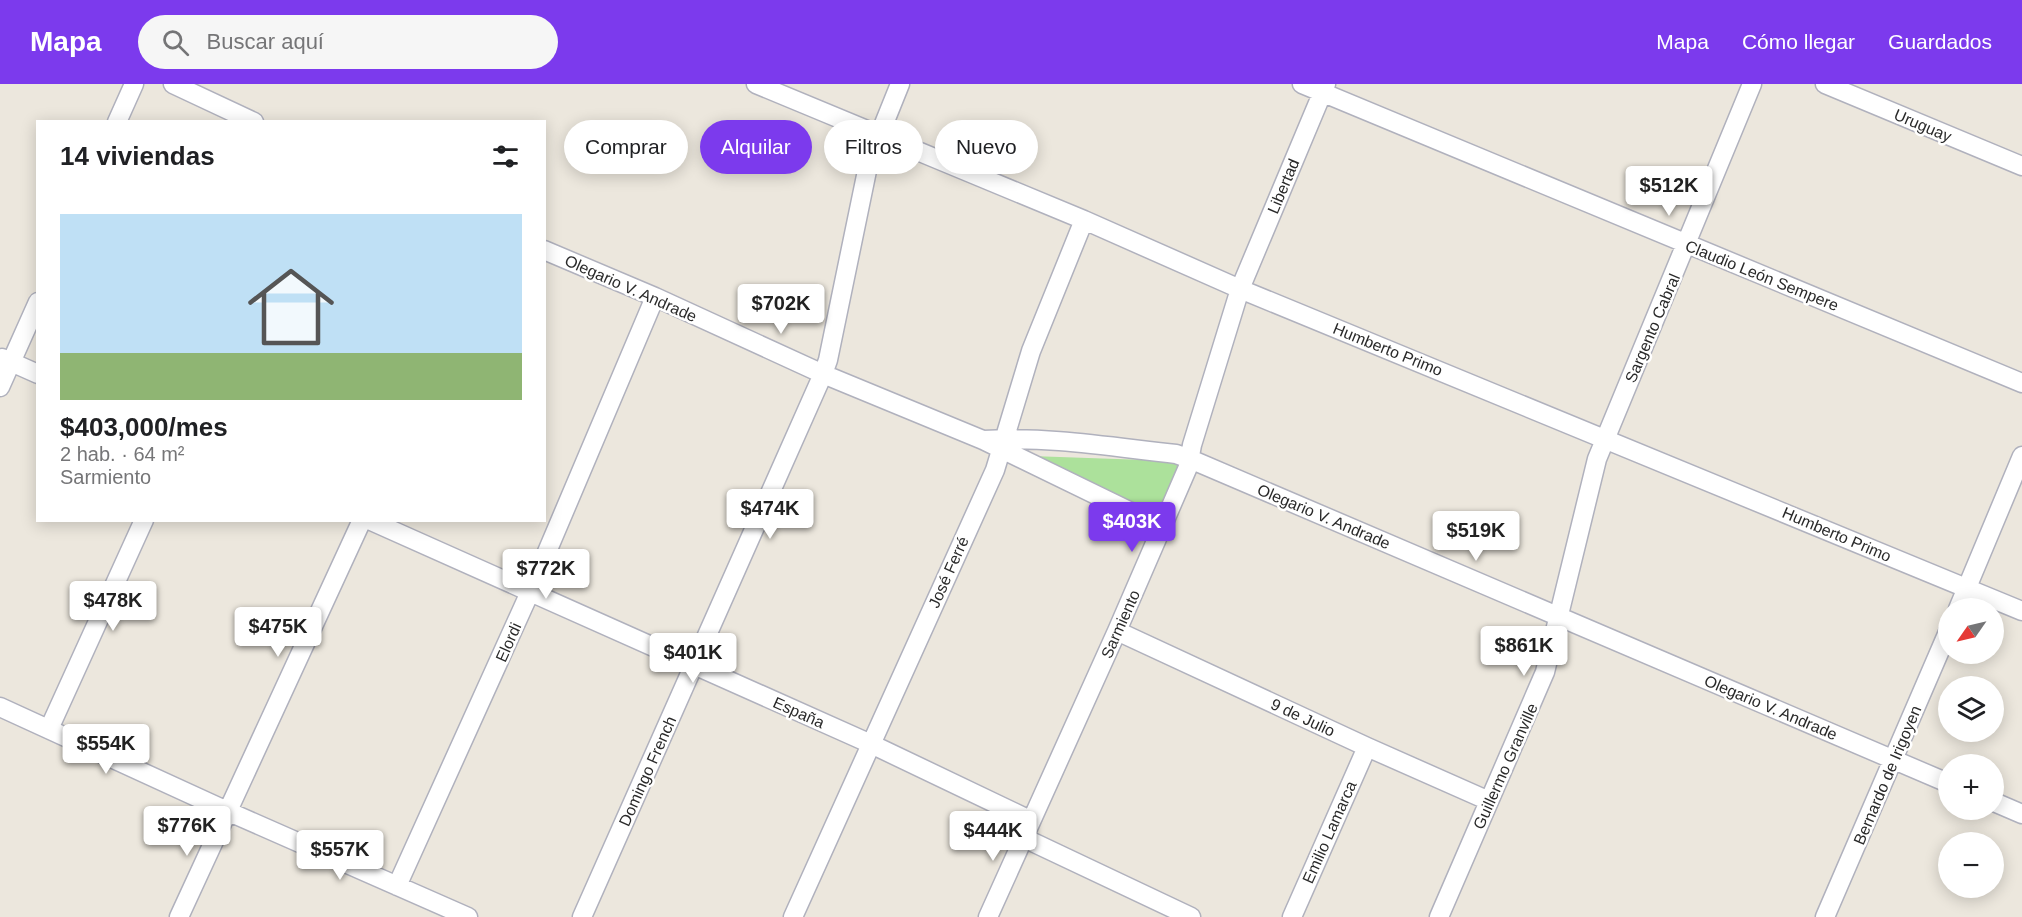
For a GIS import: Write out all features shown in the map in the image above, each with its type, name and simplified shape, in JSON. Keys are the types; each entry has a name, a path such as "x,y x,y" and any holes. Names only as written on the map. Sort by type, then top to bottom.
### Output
{"street":[{"path":"118,120 134,84"},
{"path":"173,84 250,120"},
{"name":"Humberto Primo","path":"756,84 844,120"},
{"name":"Domingo French","path":"884,120 900,84"},
{"name":"Claudio León Sempere","path":"1302,84 1324,88 1687,244 2022,382"},
{"name":"Sargento Cabral","path":"1605,438 1752,84"},
{"name":"Uruguay","path":"1825,84 2022,166"},
{"name":"Libertad","path":"1240,289 1324,88"},
{"name":"Humberto Primo","path":"923,153 1084,220 1240,289 2022,611"},
{"name":"Domingo French","path":"582,917 823,374 828,360 866,174"},
{"name":"José Ferré","path":"793,917 995,470 1032,351 1084,220"},
{"name":"Olegario V. Andrade","path":"546,251 655,297 823,374 983,440 1003,445 1162,527"},
{"name":"Sarmiento","path":"988,917 1117,631 1190,459 1192,445 1240,289"},
{"name":"Elordi","path":"397,886 530,592 655,297"},
{"path":"0,387 5,360 36,306"},
{"path":"5,360 36,373"},
{"name":"Guillermo Granville","path":"1439,917 1545,672 1592,478 1605,438"},
{"name":"Olegario V. Andrade","path":"1003,445 1063,442 1176,454 1938,779"},
{"path":"1963,598 2022,456"},
{"path":"50,729 143,522"},
{"path":"179,917 361,522"},
{"name":"España","path":"373,522 871,744 1030,820"},
{"name":"9 de Julio","path":"1117,631 1489,801"},
{"name":"Bernardo de Irigoyen","path":"1825,917 1895,760 1938,656"},
{"path":"0,707 227,811 468,917"},
{"name":"Emilio Lamarca","path":"1292,917 1367,747"},
{"path":"2004,806 2022,814"},
{"path":"1024,838 1191,917"}],"green space":[{"path":"1031,456 1174,461 1180,469 1160,516"}]}
